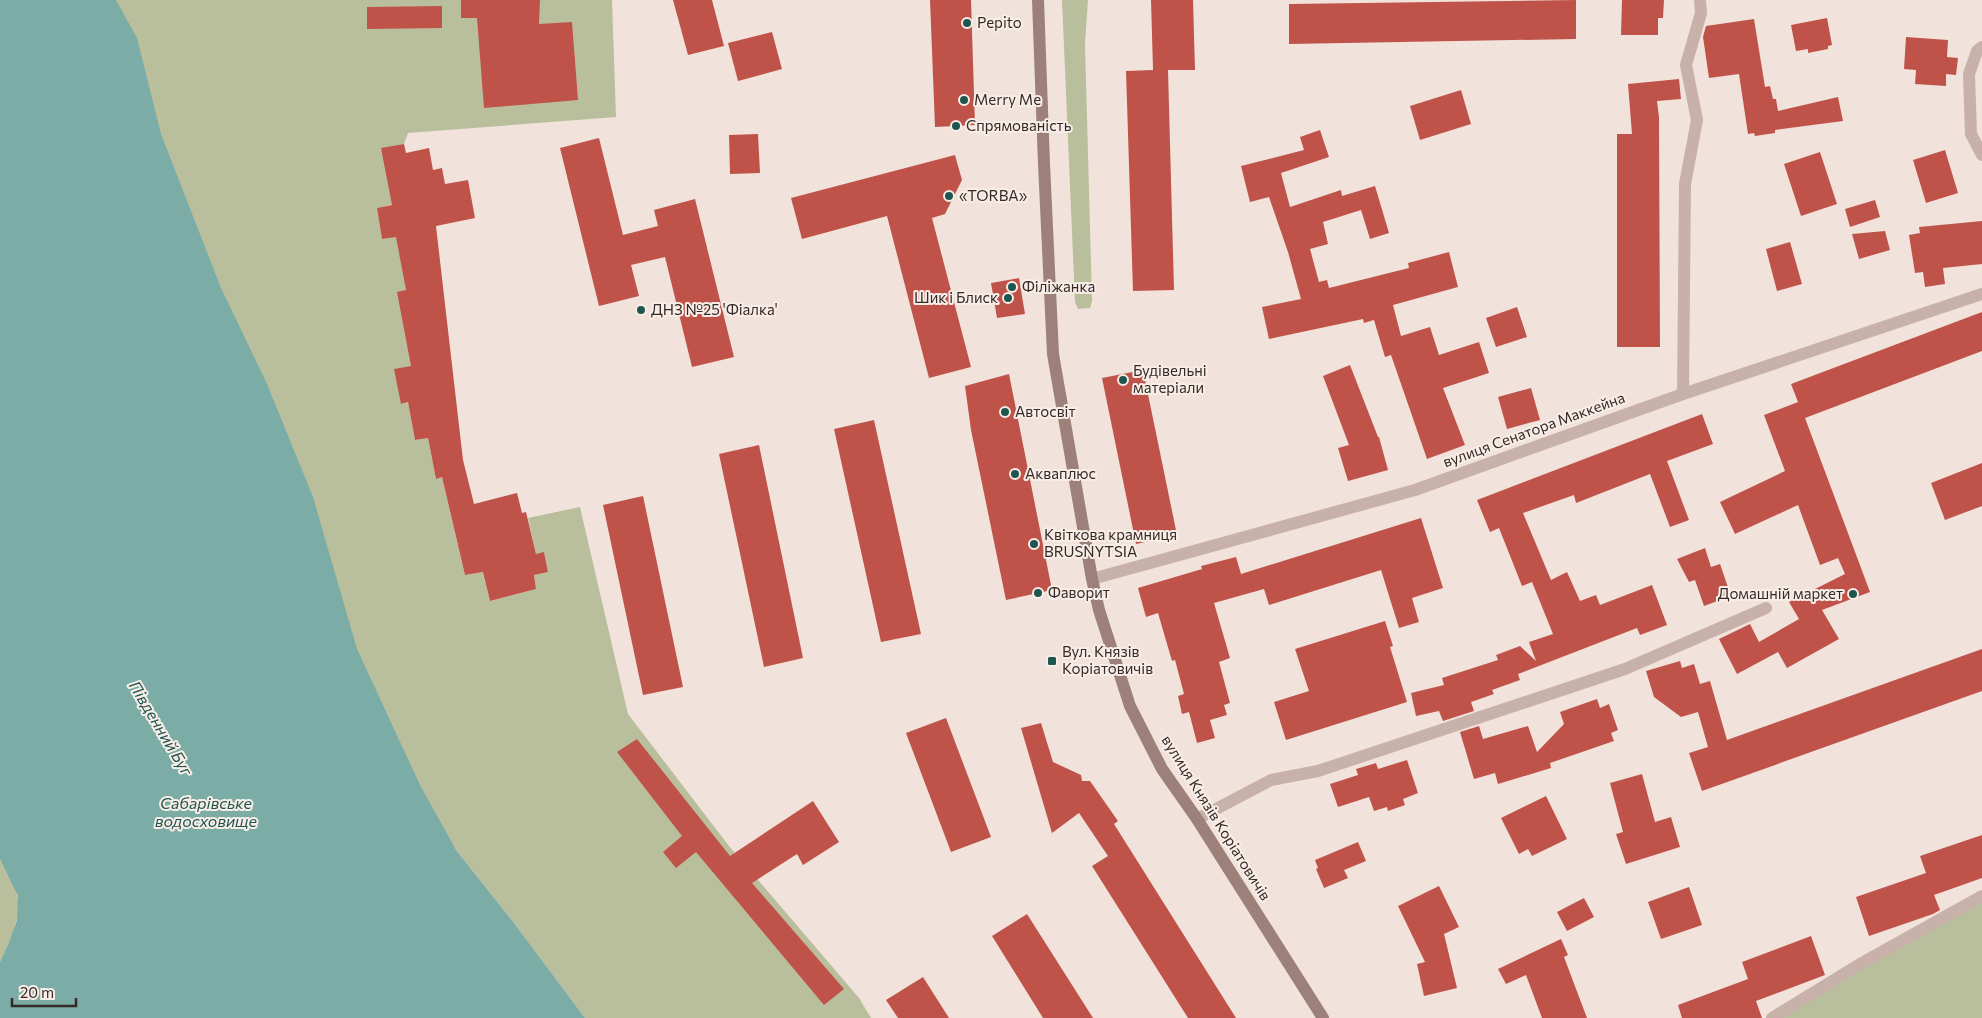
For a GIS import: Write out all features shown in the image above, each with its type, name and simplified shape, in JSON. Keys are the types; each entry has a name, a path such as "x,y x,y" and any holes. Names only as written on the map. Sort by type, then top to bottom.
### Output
{"main road":[{"name":"вулиця Князів Коріатовичів","path":"1038,0 1053,354 1099,610 1130,706 1162,769 1197,820 1324,1018"}],"street":[{"path":"1684,394 1685,184 1697,120 1686,65 1701,13 1700,0"},
{"path":"1982,47 1977,51 1969,74 1971,134 1982,155"},
{"name":"вулиця Сенатора Маккейна","path":"1092,578 1415,490 1684,394 1982,294"},
{"path":"1197,820 1272,780 1318,771 1625,669 1766,608"},
{"path":"1772,1018 1860,964 1982,896"}],"green space":[{"path":"94,0 612,0 616,117 408,133 404,144 381,149 410,201 377,208 382,239 402,235 411,366 402,404 408,402 415,440 428,438 436,479 442,477 465,575 483,572 490,601 536,589 534,575 548,572 544,553 536,554 528,518 580,507 628,714 729,846 859,998 871,1018 585,1018 514,923 456,850 322,644"},
{"path":"1062,0 1088,0 1085,43 1092,301 1090,308 1078,309 1075,302"},
{"path":"0,859 14,885 17,894 18,910 14,929 0,962"},
{"path":"1982,896 1982,1018 1772,1018"}],"water":[{"name":"Сабарівське водосховище","path":"0,0 116,0 137,38 161,134 221,288 267,384 313,497 357,649 420,785 456,850 514,923 585,1018 0,1018 0,962 17,920 18,896 0,859"}],"building":[{"path":"461,0 540,0 539,24 572,22 578,100 484,108 477,18 461,18"},
{"path":"673,0 712,0 724,46 688,55"},
{"path":"930,0 971,0 975,125 935,127"},
{"path":"1151,0 1193,0 1195,70 1168,70 1174,290 1133,291 1126,71 1153,70"},
{"path":"1576,0 1576,39 1289,44 1289,4"},
{"path":"1622,0 1664,0 1663,18 1658,18 1658,35 1621,35"},
{"path":"442,6 442,28 367,29 367,7"},
{"path":"1827,18 1832,45 1828,46 1828,49 1808,53 1808,49 1796,51 1791,25"},
{"path":"1754,19 1765,87 1770,86 1773,99 1776,99 1778,111 1838,97 1843,121 1775,130 1775,133 1755,136 1754,133 1748,134 1739,74 1709,78 1703,37 1706,26"},
{"path":"772,32 782,69 738,81 728,43"},
{"path":"1906,37 1948,40 1947,57 1958,58 1956,75 1946,74 1946,86 1915,84 1916,70 1904,69"},
{"path":"1679,79 1681,99 1657,101 1659,117 1660,347 1617,347 1617,134 1632,134 1628,84"},
{"path":"1461,90 1471,124 1420,140 1410,106"},
{"path":"1320,130 1329,157 1281,173 1290,207 1341,190 1342,196 1375,186 1389,233 1370,239 1361,210 1323,222 1328,244 1310,249 1319,282 1327,280 1329,288 1409,268 1408,263 1449,252 1458,287 1393,305 1401,336 1430,327 1439,355 1479,342 1489,373 1443,388 1465,445 1427,459 1391,355 1385,357 1374,320 1364,323 1363,319 1269,339 1262,307 1301,299 1288,252 1269,197 1250,202 1241,166 1304,150 1300,137"},
{"path":"758,134 760,173 730,174 729,135"},
{"path":"599,138 623,235 658,226 654,210 695,199 734,357 692,367 665,257 631,265 639,296 599,306 560,148"},
{"path":"404,144 406,153 429,148 433,170 442,168 445,184 468,180 475,218 436,226 463,460 474,504 517,493 522,513 526,512 536,554 544,552 548,572 534,575 536,589 490,601 483,572 465,575 442,477 436,479 428,438 415,440 408,402 401,404 394,369 411,366 397,292 406,290 396,237 382,239 377,208 392,205 381,148"},
{"path":"1945,150 1958,193 1926,203 1913,160"},
{"path":"1820,152 1837,204 1801,216 1784,164"},
{"path":"955,155 962,180 945,214 932,218 971,367 929,378 887,216 802,239 791,198"},
{"path":"1875,200 1880,217 1850,227 1845,209"},
{"path":"1982,221 1982,264 1943,268 1945,284 1925,287 1923,272 1915,273 1909,235 1920,233 1919,227"},
{"path":"1885,231 1890,250 1859,259 1852,234"},
{"path":"1790,242 1802,284 1777,291 1766,249"},
{"path":"1019,278 1025,314 997,318 991,283"},
{"path":"1517,307 1527,337 1496,347 1486,318"},
{"path":"1982,312 1982,351 1805,418 1870,592 1822,610 1839,639 1787,668 1778,652 1737,674 1719,639 1750,624 1759,642 1799,619 1789,602 1845,574 1838,558 1820,565 1798,505 1735,534 1720,502 1785,471 1764,415 1798,402 1791,384"},
{"path":"1350,365 1379,437 1388,470 1348,481 1338,448 1349,445 1323,376"},
{"path":"1143,370 1177,535 1136,544 1102,378"},
{"path":"1009,374 1052,590 1006,600 971,430 965,386"},
{"path":"1531,388 1540,420 1507,429 1498,397"},
{"path":"1702,414 1713,444 1667,461 1689,520 1670,527 1650,474 1576,503 1574,495 1523,513 1551,580 1567,572 1580,601 1596,595 1600,605 1652,585 1667,625 1640,635 1637,628 1518,674 1520,680 1492,690 1494,694 1471,702 1474,711 1443,721 1439,711 1416,716 1411,693 1444,685 1442,678 1498,660 1496,655 1520,646 1536,661 1529,642 1553,634 1532,582 1522,586 1499,528 1490,532 1477,500"},
{"path":"874,420 921,634 881,642 834,429"},
{"path":"759,445 803,658 764,667 719,454"},
{"path":"1982,463 1982,506 1945,520 1931,483"},
{"path":"643,496 683,687 643,695 603,505"},
{"path":"1421,518 1443,588 1412,598 1419,622 1399,628 1381,570 1269,605 1264,589 1214,603 1230,658 1219,662 1230,703 1224,705 1227,715 1210,720 1215,738 1197,743 1189,712 1182,714 1178,696 1184,694 1175,660 1172,661 1158,613 1146,617 1138,588 1202,569 1201,566 1236,557 1241,574"},
{"path":"1705,548 1711,567 1720,564 1731,596 1704,606 1695,580 1689,582 1677,559"},
{"path":"1385,621 1393,646 1390,647 1407,702 1286,740 1274,702 1309,691 1295,649"},
{"path":"1982,649 1982,691 1702,791 1689,753 1708,747 1698,712 1681,717 1654,697 1646,671 1680,661 1682,668 1694,664 1700,684 1710,681 1727,740"},
{"path":"1597,699 1600,708 1609,704 1618,730 1611,733 1614,741 1550,763 1551,768 1498,784 1495,773 1474,779 1460,732 1479,726 1483,739 1528,726 1537,752 1564,724 1560,712"},
{"path":"946,718 991,837 951,852 906,733"},
{"path":"1041,723 1053,762 1081,775 1082,781 1090,781 1118,821 1114,824 1236,1018 1188,1018 1092,866 1108,856 1079,813 1052,833 1021,728"},
{"path":"637,739 730,856 813,801 839,842 803,865 797,854 752,883 844,989 824,1005 696,852 676,868 663,852 682,836 617,752"},
{"path":"1407,760 1418,793 1403,799 1405,805 1388,811 1387,807 1374,811 1369,797 1338,807 1330,784 1358,775 1356,769 1376,763 1378,769"},
{"path":"1642,774 1655,822 1671,817 1680,847 1626,864 1616,834 1623,832 1610,783"},
{"path":"1546,796 1567,839 1532,856 1528,849 1519,854 1501,818"},
{"path":"1982,835 1982,878 1934,895 1940,910 1933,914 1869,936 1856,897 1926,873 1920,856"},
{"path":"1358,842 1366,861 1344,870 1348,878 1324,888 1316,869 1318,868 1315,860"},
{"path":"1439,886 1459,927 1444,934 1457,988 1424,996 1417,964 1425,962 1398,906"},
{"path":"1689,887 1702,925 1661,939 1648,902"},
{"path":"1584,898 1594,917 1567,931 1557,912"},
{"path":"1027,914 1093,1018 1043,1018 992,936"},
{"path":"1811,936 1825,975 1756,1001 1762,1018 1682,1018 1678,1005 1748,979 1742,962"},
{"path":"1561,939 1568,955 1564,957 1587,1018 1542,1018 1526,975 1506,984 1498,969"},
{"path":"923,977 949,1018 898,1018 886,1000"}],"place":[{"name":"Pepito","path":"967,23"},
{"name":"Merry Me","path":"964,100"},
{"name":"Спрямованість","path":"956,126"},
{"name":"«TORBA»","path":"949,196"},
{"name":"Філіжанка","path":"1012,287"},
{"name":"Шик і Блиск","path":"1008,298"},
{"name":"ДНЗ №25 'Фіалка'","path":"641,310"},
{"name":"Будівельні матеріали","path":"1123,380"},
{"name":"Автосвіт","path":"1005,412"},
{"name":"Акваплюс","path":"1015,474"},
{"name":"Квіткова крамниця BRUSNYTSIA","path":"1034,544"},
{"name":"Фаворит","path":"1038,593"},
{"name":"Домашній маркет","path":"1853,594"},
{"name":"Вул. Князів Коріатовичів","path":"1052,661"}],"water label":[{"name":"Південний Буг","path":"161,728"}]}
